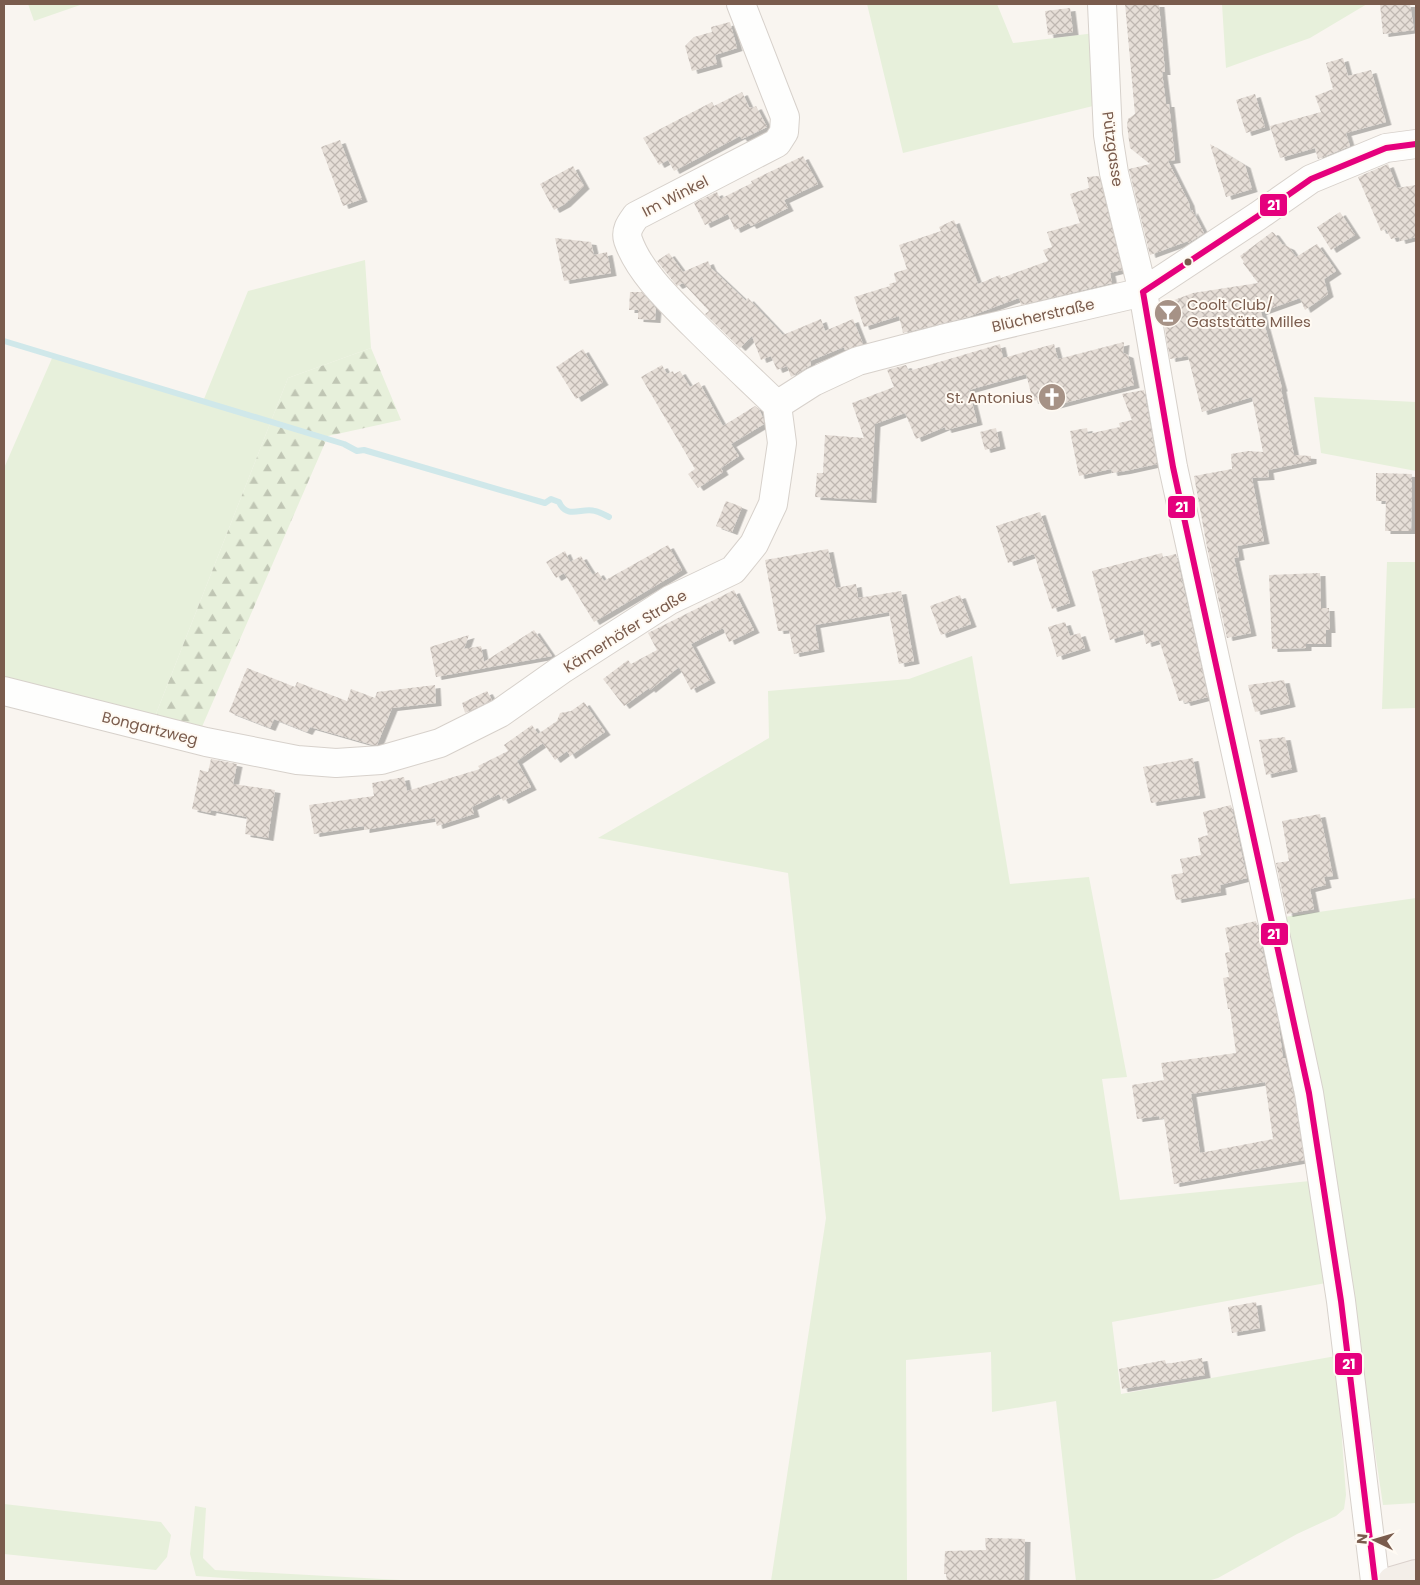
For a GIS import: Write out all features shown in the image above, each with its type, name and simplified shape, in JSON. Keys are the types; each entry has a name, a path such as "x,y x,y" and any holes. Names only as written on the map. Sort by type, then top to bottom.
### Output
{"main road":[{"path":"1392,1581 1416,1574"}],"street":[{"name":"Im Winkel","path":"741,4 784,117 784,132 777,143 636,216 628,226 628,239 640,264 659,290 730,361 777,404"},
{"name":"Pützgasse","path":"1102,4 1108,135 1114,173 1143,292 1172,468 1309,1093 1341,1301 1375,1581"},
{"path":"1143,292 1311,179 1386,148 1416,144"},
{"name":"Blücherstraße","path":"777,404 813,382 858,361 942,338 1143,292"},
{"name":"Kämerhöfer Straße","path":"297,760 336,763 381,760 440,743 500,713 561,670 670,600 733,570 754,544 773,504 782,443 777,404"},
{"name":"Bongartzweg","path":"4,691 206,742 297,760"}],"green space":[{"path":"28,4 83,4 34,21"},
{"path":"867,4 997,4 1013,43 1095,33 1097,105 903,153"},
{"path":"1222,4 1367,4 1310,38 1226,68"},
{"path":"365,260 371,348 288,378 152,724 4,683 4,468 53,356 204,399 248,291"},
{"path":"371,348 401,420 328,436 198,736 152,724 288,378"},
{"path":"1314,397 1416,402 1416,471 1321,453"},
{"path":"1387,562 1416,562 1416,708 1382,709"},
{"path":"972,656 1010,884 1089,877 1127,1077 1102,1079 1120,1200 1310,1181 1326,1283 1112,1322 1121,1394 1336,1356 1346,1495 1344,1509 1336,1516 1297,1534 1218,1578 1208,1581 1076,1581 1056,1401 992,1412 991,1352 906,1360 907,1581 771,1581 826,1218 788,873 598,838 769,738 768,691 909,679"},
{"path":"1416,898 1416,1503 1383,1505 1334,1178 1284,917"},
{"path":"4,1504 161,1522 171,1535 167,1557 156,1570 4,1554"},
{"path":"195,1506 206,1508 203,1558 215,1570 419,1581 265,1581 196,1576 190,1554"}],"building":[{"path":"1125,4 1159,4 1165,72 1162,72 1166,104 1169,104 1175,160 1168,161 1189,203 1191,214 1192,210 1204,233 1188,243 1188,241 1150,255 1129,169 1150,164 1130,148 1127,125 1128,119 1135,114"},
{"path":"1380,4 1410,4 1414,30 1383,34"},
{"path":"1070,8 1073,32 1048,35 1045,11"},
{"path":"730,22 737,48 715,55 717,64 692,71 685,46 694,37 712,32 711,27"},
{"path":"1343,58 1348,76 1371,70 1386,122 1346,133 1350,146 1318,159 1315,148 1280,158 1270,126 1321,112 1315,96 1333,89 1326,63"},
{"path":"742,92 749,107 756,106 767,127 742,139 740,136 674,171 668,160 659,165 643,138 712,102 714,106"},
{"path":"1255,94 1265,127 1246,133 1236,100"},
{"path":"340,140 362,199 343,206 321,147"},
{"path":"1210,144 1245,165 1252,189 1226,197"},
{"path":"803,156 818,184 784,200 788,208 751,226 749,223 735,230 728,214 705,225 694,203 717,192 720,199 752,183 751,181"},
{"path":"1388,164 1397,188 1416,185 1416,237 1400,241 1399,237 1391,239 1386,229 1381,231 1358,177"},
{"path":"573,166 584,186 565,204 554,210 540,184"},
{"path":"1099,176 1122,270 1110,273 1112,283 1021,305 1019,298 968,317 903,333 899,316 864,327 854,297 890,286 889,284 896,282 894,273 907,269 899,245 941,231 939,227 954,220 978,284 1000,275 1001,278 1048,261 1043,250 1052,247 1047,232 1080,223 1070,194 1089,188 1087,177"},
{"path":"1340,212 1355,235 1331,250 1317,227"},
{"path":"1272,232 1282,244 1289,247 1296,257 1317,244 1336,271 1324,279 1328,294 1305,310 1300,298 1261,312 1282,388 1294,455 1311,456 1311,461 1268,470 1269,477 1252,478 1264,541 1237,546 1239,557 1234,558 1251,633 1227,638 1194,476 1232,469 1231,454 1248,451 1263,452 1252,397 1202,412 1188,356 1170,359 1161,305 1193,293 1258,283 1240,256"},
{"path":"555,238 591,242 594,255 607,252 611,273 564,281"},
{"path":"669,253 683,272 708,261 711,268 746,301 748,298 783,335 821,319 825,331 853,319 863,344 845,350 844,347 810,361 811,365 791,377 787,366 777,370 771,356 761,360 752,336 740,348 705,314 709,311 683,283 677,286 657,261"},
{"path":"630,292 642,292 656,309 655,320 638,319 638,310 629,310"},
{"path":"1124,342 1123,353 1128,355 1134,385 1053,406 1052,403 1045,405 1043,399 1033,401 1026,374 969,390 977,422 946,430 945,427 916,439 905,413 875,424 871,500 815,497 817,473 823,473 825,435 864,438 852,403 894,387 887,370 906,365 909,371 1000,344 1003,358 1054,344 1058,359"},
{"path":"583,349 603,382 576,399 556,367"},
{"path":"662,365 667,374 673,371 674,374 680,371 690,387 699,382 723,426 755,406 759,409 763,418 764,424 731,444 739,456 721,468 723,472 698,488 688,474 695,469 641,377"},
{"path":"1144,390 1157,464 1112,473 1111,469 1079,476 1070,431 1087,428 1088,434 1120,427 1119,423 1132,420 1122,394"},
{"path":"996,428 1000,446 985,450 980,432"},
{"path":"1376,473 1412,474 1411,531 1385,531 1386,501 1376,501"},
{"path":"726,501 742,507 732,532 716,526"},
{"path":"1040,512 1070,603 1052,609 1034,554 1008,563 996,526"},
{"path":"668,545 682,570 594,622 564,573 556,578 546,562 565,551 570,562 581,556 593,575 598,572 604,581"},
{"path":"828,549 836,588 856,584 858,598 901,591 914,661 899,664 889,612 815,625 819,649 794,654 789,630 778,631 765,560"},
{"path":"1162,553 1163,557 1176,554 1208,697 1185,703 1184,700 1179,701 1159,640 1146,644 1143,630 1110,640 1092,571"},
{"path":"1320,573 1321,608 1329,608 1330,630 1326,630 1326,644 1306,644 1306,648 1272,649 1269,575"},
{"path":"734,590 754,630 729,642 723,628 691,644 710,680 691,690 679,667 650,690 649,688 624,706 603,679 628,660 631,664 657,650 648,633"},
{"path":"960,595 971,624 941,635 930,606"},
{"path":"1065,622 1070,636 1080,633 1085,648 1057,657 1048,627"},
{"path":"534,630 552,656 436,677 430,647 469,635 464,649 481,646 484,662"},
{"path":"247,668 295,687 297,682 347,701 351,689 375,698 377,692 435,685 436,703 392,708 377,745 310,727 307,732 274,719 270,728 229,712"},
{"path":"1284,680 1290,704 1255,712 1248,685"},
{"path":"487,691 492,700 465,713 462,703"},
{"path":"584,702 605,732 570,756 567,751 555,760 543,743 517,761 531,787 503,801 499,794 472,807 474,814 437,826 435,818 364,830 364,826 314,834 309,805 374,796 372,783 404,777 407,791 480,769 478,766 508,751 504,745 532,725 538,734 557,721 560,713 571,711"},
{"path":"1285,737 1292,769 1266,775 1259,740"},
{"path":"1193,758 1200,795 1151,803 1143,767"},
{"path":"211,759 237,764 233,784 275,790 268,838 245,834 247,817 211,810 210,813 192,809 200,770 208,772"},
{"path":"1231,805 1247,878 1220,885 1221,892 1176,900 1171,875 1183,873 1180,859 1201,855 1198,838 1208,835 1203,812"},
{"path":"1320,814 1333,876 1324,877 1326,885 1310,889 1314,909 1287,914 1276,863 1289,861 1282,821"},
{"path":"1256,921 1278,1020 1283,1058 1285,1058 1294,1096 1304,1160 1174,1184 1164,1118 1160,1119 1159,1116 1137,1119 1132,1085 1164,1080 1161,1063 1236,1053 1230,1009 1228,1009 1223,978 1229,977 1225,953 1230,952 1225,928","holes":["1265,1082 1273,1139 1200,1153 1191,1094"]},
{"path":"1256,1302 1260,1328 1232,1333 1228,1307"},
{"path":"1202,1358 1205,1375 1122,1389 1119,1369 1165,1360 1166,1364"},
{"path":"985,1538 1025,1539 1024,1581 947,1581 946,1574 944,1574 945,1551 986,1550"}],"waterway":[{"path":"4,341 344,444 357,451 364,450 545,503 551,499 559,502 562,507 570,512 590,510 609,517"}],"transit line":[{"name":"21","path":"1143,292 1311,179 1386,148 1416,144"},
{"name":"21","path":"1143,292 1173,467 1309,1093 1341,1301 1375,1581"}],"place":[{"name":"Coolt Club/ Gaststätte Milles","path":"1168,313"},
{"name":"St. Antonius","path":"1052,397"}]}
